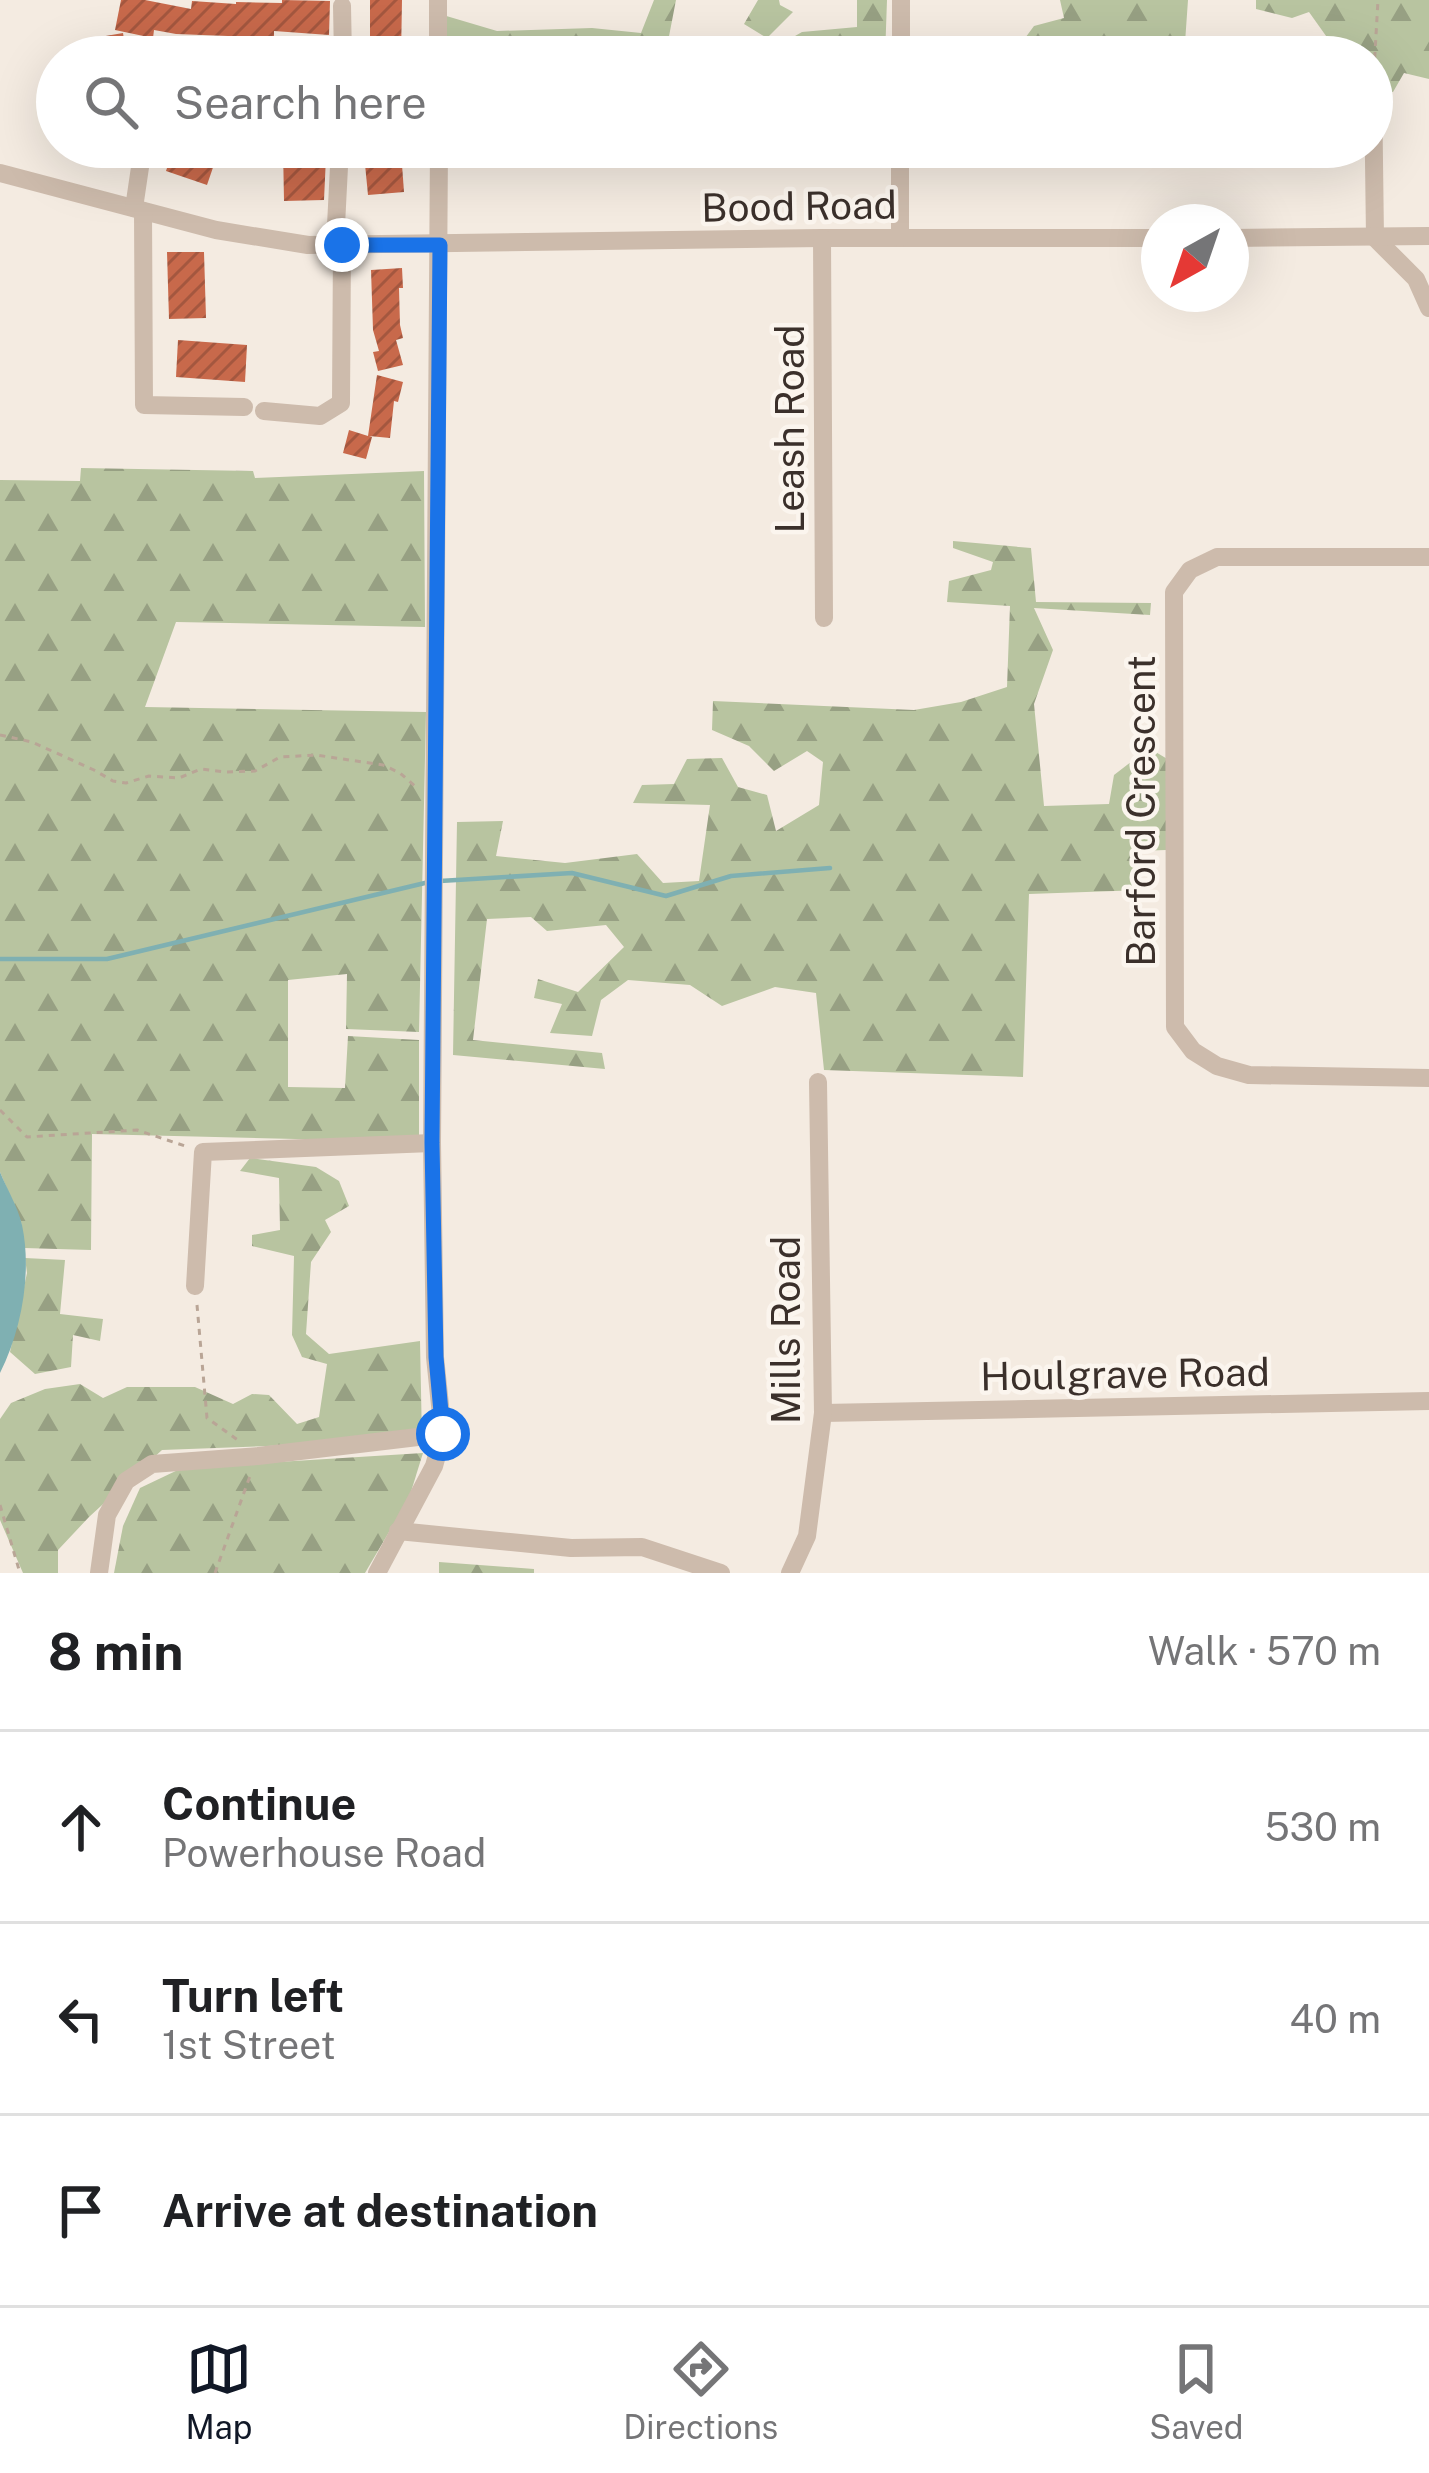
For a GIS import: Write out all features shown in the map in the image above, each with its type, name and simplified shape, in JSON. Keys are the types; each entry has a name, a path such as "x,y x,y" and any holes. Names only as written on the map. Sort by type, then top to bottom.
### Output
{"street":[{"path":"438,0 438,36"},
{"path":"901,36 902,0"},
{"path":"342,7 343,36"},
{"path":"141,168 138,209 144,405 320,416 341,403 340,168"},
{"path":"377,1573 434,1466 443,1434 436,1357 432,1143 439,168"},
{"path":"900,168 900,238"},
{"path":"1375,168 1376,238 1416,279 1429,308"},
{"name":"Bood Road","path":"0,173 259,239 308,245 1141,238"},
{"path":"1249,238 1429,236"},
{"name":"Leash Road","path":"821,238 824,618"},
{"name":"Barford Crescent","path":"1429,557 1217,557 1190,570 1174,592 1175,1027 1193,1051 1217,1066 1250,1075 1429,1078"},
{"name":"Mills Road","path":"790,1573 807,1536 823,1413 818,1082"},
{"path":"195,1286 202,1152 432,1143"},
{"name":"Houlgrave Road","path":"823,1413 1429,1401"},
{"path":"99,1573 107,1515 126,1481 152,1464 443,1434"},
{"path":"398,1531 571,1547 642,1546 721,1573"}],"path":[{"path":"1376,36 1378,0"},
{"path":"0,735 32,742 113,781 127,783 149,776 179,778 201,769 255,771 280,757 316,754 383,764 434,794"},
{"path":"0,1110 27,1137 137,1130 202,1152"},
{"path":"195,1286 207,1418 258,1456 214,1573"},
{"path":"0,1505 20,1573"}],"green space":[{"path":"654,0 676,0 669,36 446,36 443,15 497,31 592,28 641,33"},
{"path":"758,0 779,0 793,12 769,36 744,24"},
{"path":"857,0 887,0 886,36 795,36 802,32 857,27"},
{"path":"1060,0 1188,0 1185,36 1027,36 1034,26 1064,18"},
{"path":"1256,0 1429,0 1429,79 1404,73 1393,92 1393,36 1326,36 1309,12 1292,18 1256,9"},
{"path":"81,468 253,471 255,478 424,471 425,627 176,622 145,707 426,712 419,1032 346,1029 347,974 288,980 288,1087 345,1088 348,1036 419,1040 419,1142 92,1134 91,1250 24,1248 21,1222 0,1172 0,480 80,481"},
{"path":"953,541 1031,548 1036,602 1151,603 1150,615 1034,608 1053,650 1034,704 1044,806 1109,804 1114,775 1149,748 1169,760 1166,850 1137,851 1143,890 1029,894 1023,1077 824,1070 816,993 775,987 722,1006 690,985 628,980 601,1000 592,1036 550,1033 562,1004 534,998 538,979 578,992 624,947 606,925 547,931 531,917 487,919 473,1040 602,1053 605,1069 453,1055 457,822 503,821 496,856 565,863 637,854 663,883 699,881 710,805 633,803 642,785 674,784 687,759 722,758 738,787 767,795 776,831 819,805 823,762 807,751 774,771 749,746 712,730 713,701 914,710 1007,687 1010,606 947,602 949,581 991,570 993,562 953,548"},
{"path":"250,1158 316,1167 339,1181 349,1206 325,1220 331,1232 311,1262 306,1334 329,1354 420,1341 422,1440 162,1450 58,1550 58,1573 23,1573 0,1520 0,1419 11,1403 45,1389 80,1384 103,1398 127,1387 195,1387 233,1404 252,1394 269,1395 297,1424 319,1417 327,1364 302,1357 292,1335 294,1256 252,1246 252,1235 280,1230 279,1178 240,1171"},
{"path":"25,1258 65,1260 60,1314 103,1319 100,1341 73,1335 71,1367 35,1374 10,1352 27,1273"},
{"path":"423,1453 409,1498 365,1573 114,1573 123,1526 140,1488 182,1468"},
{"path":"439,1562 534,1569 534,1573 439,1573"}],"water":[{"path":"0,1172 20,1218 26,1262 19,1319 0,1373"}],"building":[{"path":"121,0 191,9 192,1 330,1 329,35 274,31 274,36 228,36 154,30 153,36 144,36 115,30"},
{"path":"370,0 402,0 401,36 370,36"},
{"path":"167,168 213,168 207,185"},
{"path":"283,168 325,168 324,200 284,201"},
{"path":"365,168 402,168 404,192 368,195"},
{"path":"167,252 204,252 206,318 169,319"},
{"path":"402,268 403,338 396,340 403,365 378,371 373,352 379,351 373,330 371,270"},
{"path":"178,340 247,345 245,382 176,377"},
{"path":"377,375 403,382 398,402 394,401 390,438 369,436 366,459 343,453 349,430 368,436"}],"waterway":[{"path":"440,881 572,873 666,896 731,876 830,868"},
{"path":"0,959 107,959 429,882"}],"route":[{"path":"342,245 440,245 432,1143 436,1357 443,1434"}]}
